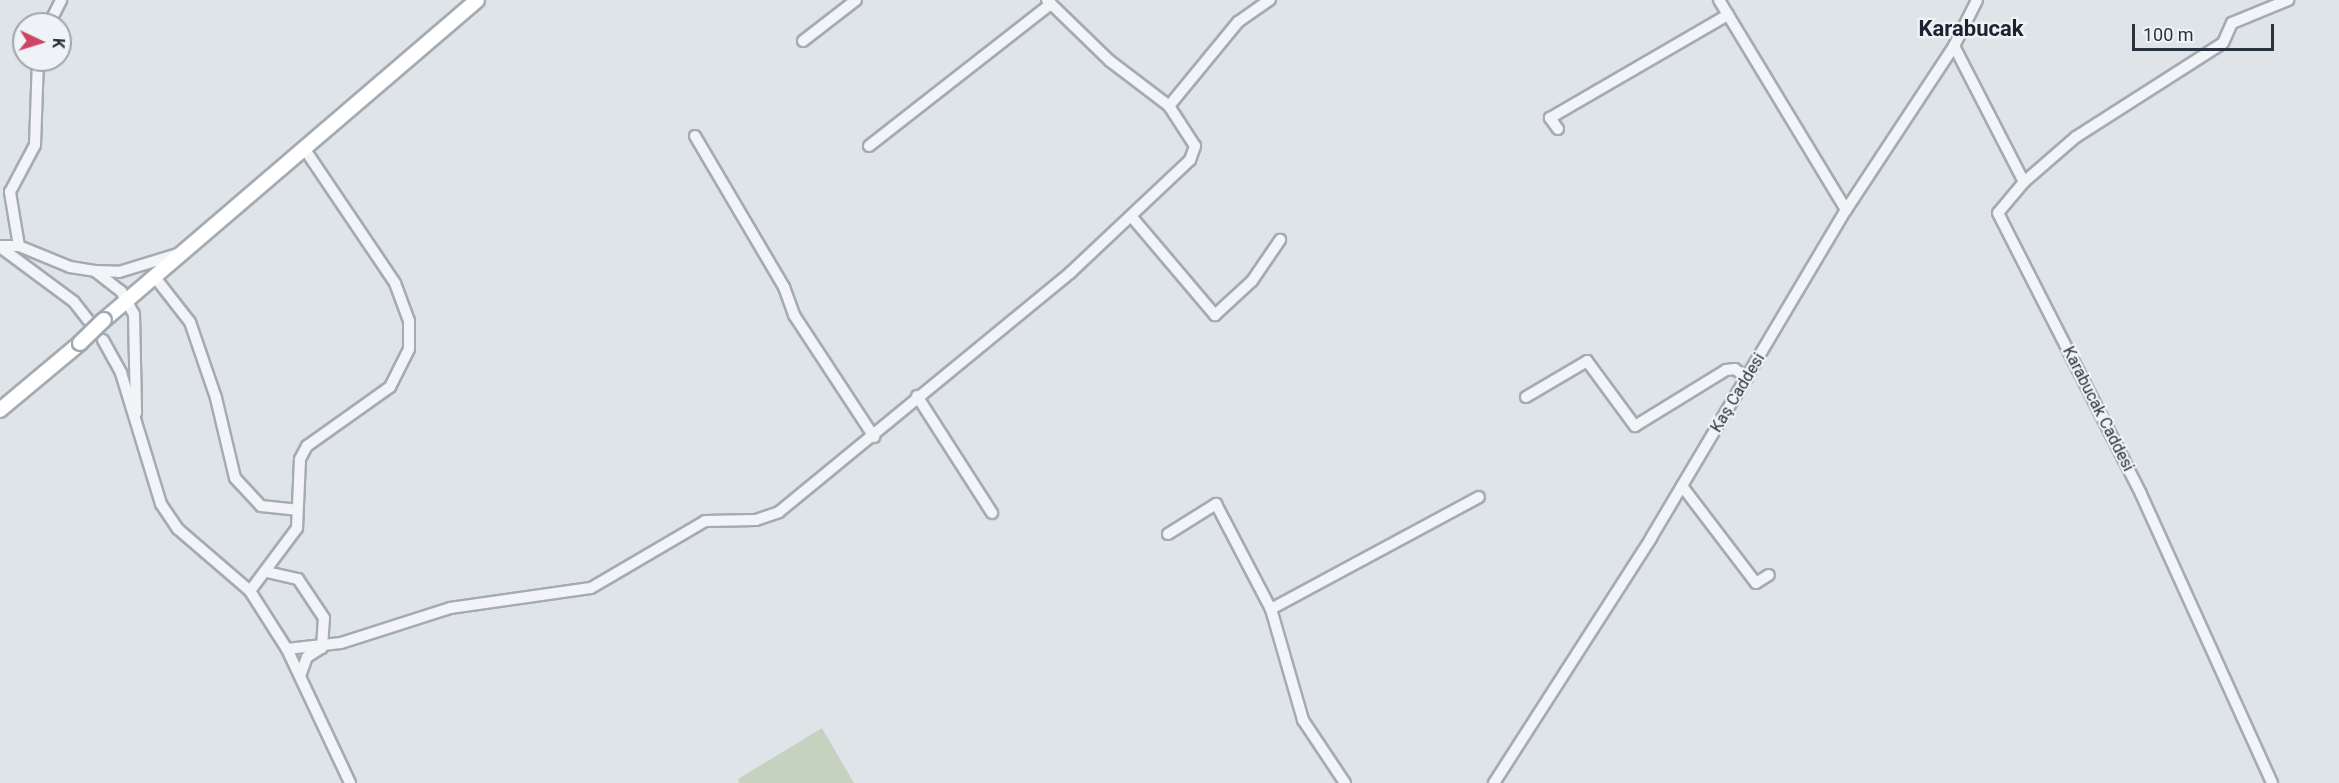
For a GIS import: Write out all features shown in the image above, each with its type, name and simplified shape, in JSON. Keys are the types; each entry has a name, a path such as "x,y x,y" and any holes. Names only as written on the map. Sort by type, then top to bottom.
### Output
{"main road":[{"path":"0,410 477,0"}],"street":[{"path":"803,40 856,0"},
{"path":"1169,106 1238,22 1270,0"},
{"path":"1719,0 1846,210"},
{"name":"Kaş Caddesi","path":"1494,783 1682,486 1846,210 1954,46 1977,0"},
{"path":"1954,46 2024,182 2076,137 2223,43 2232,23 2288,0"},
{"path":"300,676 307,657 322,648 450,608 591,588 705,521 756,520 779,512 874,437 917,396 1070,273 1190,160 1195,146 1169,106 1110,61 1049,2 869,146"},
{"path":"1558,129 1550,118 1728,15"},
{"path":"19,246 10,192 35,145 38,72"},
{"path":"695,136 784,286 794,315 874,437"},
{"path":"250,591 267,572 297,528 300,459 307,446 390,387 409,349 409,321 394,283 304,148"},
{"name":"Karabucak Caddesi","path":"2024,182 1998,213 2141,494 2272,783"},
{"path":"1131,216 1215,315 1252,281 1280,240"},
{"path":"0,246 19,246 70,267 120,272 181,253"},
{"path":"0,246 66,295 88,320"},
{"path":"95,271 127,300 134,314 136,423"},
{"path":"154,276 190,322 216,398 235,478 261,506 297,510"},
{"path":"104,340 121,373 161,504 178,529 250,591 287,650 350,783"},
{"path":"1526,398 1587,361 1635,426 1725,370 1735,369 1747,378"},
{"path":"917,396 992,513"},
{"path":"1682,486 1756,583 1769,575"},
{"path":"1271,609 1479,496"},
{"path":"1168,534 1216,504 1271,609 1303,720 1345,783"},
{"path":"267,572 298,579 324,618 322,648"},
{"path":"287,650 322,648"}],"green space":[{"path":"822,728 854,783 739,783 738,779"}],"district":[{"name":"Karabucak","path":"1971,29"}]}
